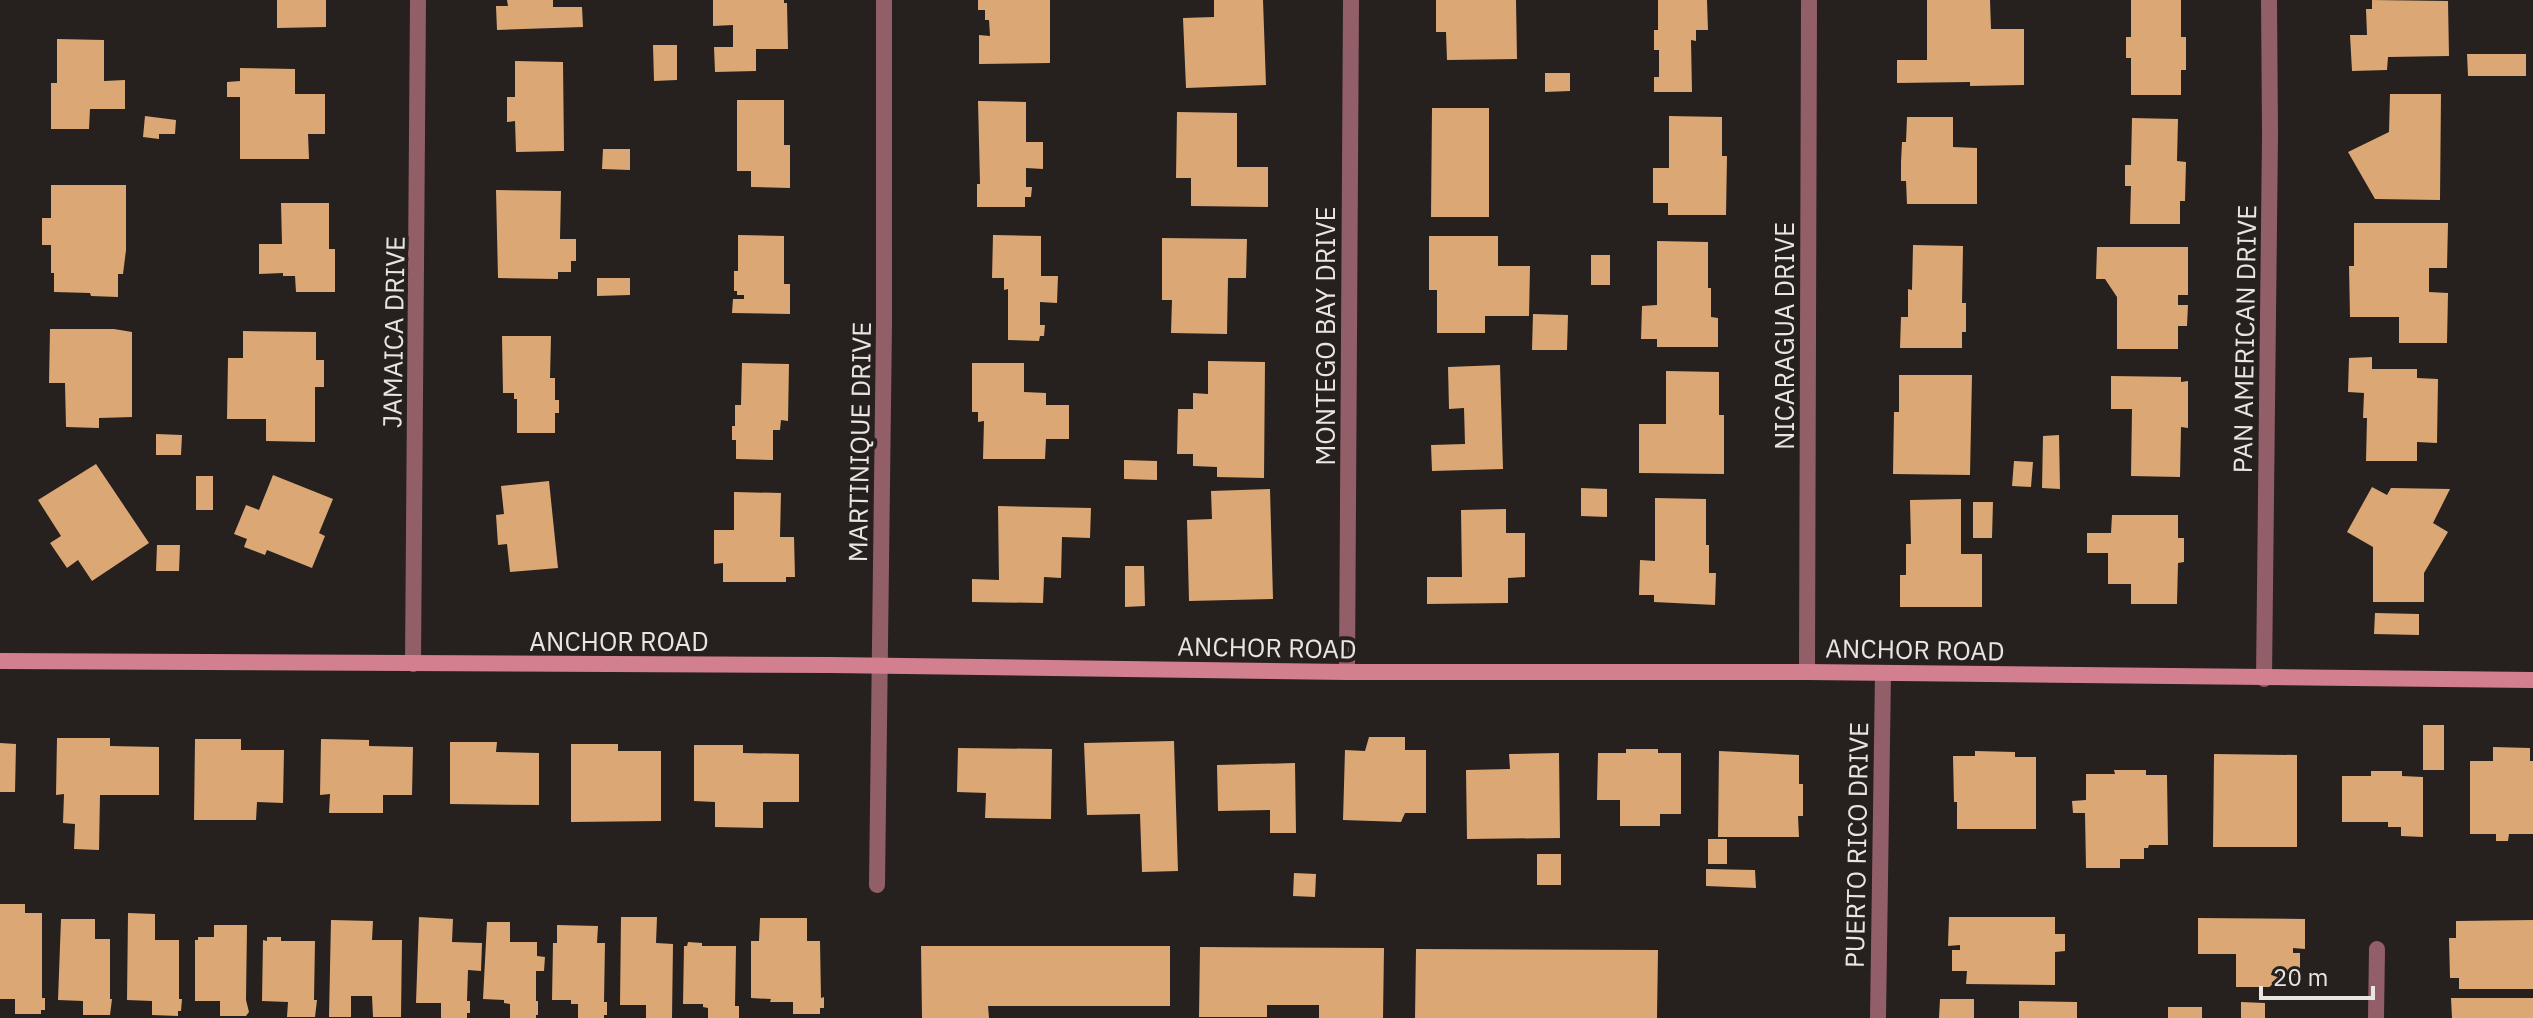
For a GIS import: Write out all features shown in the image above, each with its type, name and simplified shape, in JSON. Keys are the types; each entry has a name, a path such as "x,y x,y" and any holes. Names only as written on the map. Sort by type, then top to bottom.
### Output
{"street":[{"name":"JAMAICA DRIVE","path":"413,664 418,0"},
{"name":"MARTINIQUE DRIVE","path":"877,885 884,324 884,0"},
{"name":"MONTEGO BAY DRIVE","path":"1347,672 1351,0"},
{"name":"NICARAGUA DRIVE","path":"1807,672 1809,0"},
{"name":"PAN AMERICAN DRIVE","path":"2264,679 2269,0"},
{"name":"ANCHOR ROAD","path":"0,661 1347,672 1807,672 2533,680"},
{"name":"PUERTO RICO DRIVE","path":"1878,1018 1883,673"},
{"path":"2376,1018 2377,949"}],"building":[{"path":"277,0 326,0 326,27 277,28"},
{"path":"507,0 553,0 553,7 582,7 583,27 497,30 496,6 508,6"},
{"path":"713,0 784,0 787,3 788,49 756,49 756,71 715,72 714,47 733,47 733,25 713,26"},
{"path":"978,0 1050,0 1050,63 979,64 979,35 990,36 989,20 985,20 985,10 978,10"},
{"path":"1214,0 1263,0 1266,85 1186,88 1183,18 1214,17"},
{"path":"1436,0 1516,0 1517,59 1447,60 1446,32 1436,32"},
{"path":"1658,0 1707,0 1708,30 1696,30 1696,41 1691,40 1692,92 1654,92 1654,77 1659,77 1659,50 1654,50"},
{"path":"1927,0 1990,0 1991,29 2024,29 2024,85 1897,83 1897,60 1927,60"},
{"path":"2131,0 2181,0 2181,37 2186,37 2186,70 2181,70 2181,95 2131,95 2131,58 2126,58 2126,37 2131,37"},
{"path":"2372,0 2448,1 2449,56 2388,57 2387,70 2352,71 2350,35 2367,35 2366,9 2372,9"},
{"path":"57,39 104,40 104,81 125,80 125,109 90,109 89,129 51,129 51,83 57,83"},
{"path":"653,45 677,45 677,80 654,81"},
{"path":"2467,54 2526,54 2526,76 2468,76"},
{"path":"515,61 563,62 564,151 516,152 515,121 507,122 507,97 515,97"},
{"path":"240,68 295,69 295,94 325,94 325,134 308,134 309,159 240,159 240,97 227,97 227,82 240,81"},
{"path":"1545,73 1570,73 1570,91 1545,92"},
{"path":"2390,94 2441,94 2440,200 2375,199 2348,152 2389,132"},
{"path":"737,100 784,100 784,145 790,145 790,188 751,187 751,171 737,171"},
{"path":"978,101 1026,102 1026,142 1043,142 1043,169 1026,168 1026,187 1032,187 1031,197 1025,197 1025,207 977,207 977,184 980,184"},
{"path":"1432,108 1489,108 1489,217 1431,217"},
{"path":"1177,112 1237,113 1237,167 1268,167 1268,207 1191,206 1191,178 1176,178"},
{"path":"145,116 176,120 175,134 159,134 159,139 143,137"},
{"path":"1669,116 1722,117 1722,156 1727,156 1726,215 1668,215 1668,203 1653,203 1653,168 1669,168"},
{"path":"1907,117 1953,117 1953,147 1977,148 1977,204 1907,204 1906,181 1901,181 1901,162"},
{"path":"2132,118 2178,119 2177,161 2186,162 2185,201 2180,201 2180,224 2130,224 2131,186 2125,186 2125,165 2131,165"},
{"path":"603,149 630,149 630,170 602,169"},
{"path":"51,185 126,185 126,250 123,274 118,274 118,297 54,292 51,245 42,245 42,218 51,218"},
{"path":"496,190 561,191 560,239 576,239 576,261 571,261 571,272 558,272 558,279 498,278"},
{"path":"281,203 329,203 329,249 335,249 335,292 296,292 295,276 259,274 259,244 282,244"},
{"path":"2354,223 2448,223 2447,268 2429,268 2429,292 2448,293 2447,343 2399,343 2399,317 2350,317 2349,266 2354,266"},
{"path":"738,235 784,236 784,284 790,284 790,314 732,313 733,299 744,299 744,295 737,295 734,291 734,271 738,271"},
{"path":"993,235 1041,236 1041,276 1058,276 1057,303 1040,302 1040,325 1045,325 1044,336 1040,336 1039,341 1008,340 1008,289 1004,290 1004,278 992,278"},
{"path":"1429,236 1498,236 1498,266 1530,266 1529,316 1485,316 1485,333 1437,333 1437,290 1429,290"},
{"path":"1162,238 1247,239 1246,278 1228,278 1227,334 1171,333 1172,300 1162,300"},
{"path":"1657,241 1708,242 1708,288 1711,288 1711,317 1718,318 1718,347 1657,347 1657,339 1641,339 1642,306 1657,305"},
{"path":"1913,245 1963,246 1962,303 1966,303 1966,332 1962,332 1962,348 1900,348 1901,317 1908,317 1908,289 1912,290"},
{"path":"2097,247 2188,247 2188,295 2178,295 2178,305 2188,305 2187,326 2178,326 2178,349 2117,349 2117,297 2105,279 2096,279"},
{"path":"1591,255 1610,255 1610,285 1591,285"},
{"path":"597,278 630,278 630,295 597,296"},
{"path":"1533,314 1568,315 1567,350 1532,350"},
{"path":"50,329 132,332 132,417 99,418 99,428 66,427 65,383 49,383"},
{"path":"243,331 316,332 316,360 324,360 324,387 315,387 315,442 266,441 266,419 227,419 228,358 243,358"},
{"path":"502,336 551,336 550,378 555,378 555,400 559,400 559,413 555,413 555,433 517,433 517,399 514,399 514,393 503,393"},
{"path":"2372,357 2372,369 2417,369 2417,378 2438,379 2437,443 2417,442 2417,461 2366,461 2364,393 2348,392 2349,358"},
{"path":"1208,361 1265,362 1264,478 1217,477 1217,467 1193,466 1193,454 1177,454 1178,409 1193,409 1193,393 1208,394"},
{"path":"742,363 789,364 788,421 781,420 780,430 773,430 773,460 736,459 732,426 735,426 735,405 741,405"},
{"path":"972,363 1024,363 1024,392 1046,393 1046,405 1069,405 1069,439 1046,439 1045,459 983,459 984,421 978,422 978,412 972,412"},
{"path":"1500,365 1503,469 1432,471 1431,445 1465,444 1464,408 1449,409 1448,367"},
{"path":"1666,371 1719,372 1719,415 1724,415 1724,474 1639,473 1639,424 1666,424"},
{"path":"1899,375 1972,375 1970,475 1893,474 1894,412 1899,412"},
{"path":"2111,376 2181,377 2181,382 2188,381 2188,428 2181,427 2180,477 2131,476 2132,409 2111,409"},
{"path":"156,434 182,435 181,455 156,455"},
{"path":"2059,435 2060,489 2042,488 2043,436"},
{"path":"1124,460 1157,461 1157,480 1124,479"},
{"path":"2014,461 2033,462 2031,487 2012,486"},
{"path":"96,464 149,543 92,581 78,560 67,568 50,543 61,536 38,500"},
{"path":"273,475 333,499 319,533 325,536 312,568 267,550 265,555 244,547 247,539 234,534 246,505 259,510"},
{"path":"196,476 213,476 213,510 196,510"},
{"path":"549,481 558,568 510,572 507,544 498,545 496,515 504,514 501,486"},
{"path":"2372,487 2387,495 2391,488 2450,489 2433,523 2448,532 2424,573 2424,602 2373,602 2373,547 2347,532"},
{"path":"1581,488 1607,489 1607,517 1581,516"},
{"path":"1270,489 1273,599 1189,601 1187,520 1212,519 1211,491"},
{"path":"734,492 781,493 780,537 794,537 795,577 786,577 786,582 723,582 723,563 714,564 714,530 734,530"},
{"path":"1655,498 1706,499 1706,545 1709,545 1709,573 1716,573 1715,605 1654,602 1654,595 1639,595 1640,560 1655,561"},
{"path":"1961,499 1961,554 1982,554 1982,607 1900,607 1900,575 1906,575 1906,544 1911,544 1910,500"},
{"path":"1973,502 1993,502 1992,538 1973,538"},
{"path":"998,506 1091,508 1090,538 1062,537 1061,578 1044,577 1043,603 972,602 972,579 999,580"},
{"path":"1506,509 1506,533 1525,533 1525,577 1508,578 1508,603 1427,604 1427,577 1462,577 1461,510"},
{"path":"2112,515 2178,515 2178,538 2184,538 2184,562 2178,563 2177,604 2131,604 2131,584 2108,584 2108,553 2087,553 2087,533 2111,533"},
{"path":"157,545 180,545 179,571 156,571"},
{"path":"1125,566 1144,566 1145,606 1125,607"},
{"path":"2375,613 2419,614 2419,635 2374,634"},
{"path":"2423,725 2444,725 2444,770 2423,770"},
{"path":"1369,737 1405,737 1405,750 1426,750 1426,813 1405,813 1401,822 1343,820 1345,750 1365,751"},
{"path":"57,738 110,738 110,746 159,747 159,795 100,795 99,850 74,849 75,824 63,823 64,794 56,795"},
{"path":"195,739 241,739 241,750 284,750 283,803 257,802 256,820 194,820"},
{"path":"321,739 369,740 369,746 413,747 412,795 383,795 383,813 329,813 330,794 320,795"},
{"path":"1174,741 1178,871 1142,872 1140,814 1087,815 1084,743"},
{"path":"450,742 497,742 496,752 539,753 539,805 450,804"},
{"path":"0,743 16,744 15,792 0,792"},
{"path":"571,744 618,744 618,751 661,751 661,821 571,822"},
{"path":"694,745 743,745 743,753 799,754 799,802 763,802 763,828 715,827 715,802 694,801"},
{"path":"2493,747 2530,748 2530,761 2533,761 2533,834 2509,834 2508,841 2496,841 2496,834 2470,834 2470,761 2493,761"},
{"path":"958,748 1052,749 1051,819 985,818 986,793 957,792"},
{"path":"1626,749 1681,753 1681,814 1660,814 1660,826 1620,826 1620,800 1597,800 1598,753 1626,753"},
{"path":"1719,751 1799,755 1803,816 1798,816 1799,837 1718,837"},
{"path":"1975,751 2015,752 2015,757 2036,757 2036,829 1957,829 1953,756 1975,756"},
{"path":"1559,753 1560,838 1467,839 1466,770 1510,769 1509,754"},
{"path":"2214,754 2297,755 2297,847 2213,847"},
{"path":"1295,763 1296,833 1270,833 1270,810 1218,811 1217,765"},
{"path":"2114,770 2146,770 2146,775 2167,775 2168,845 2149,845 2144,848 2144,859 2120,859 2120,868 2086,868 2085,813 2073,813 2072,801 2086,800 2086,774 2115,774"},
{"path":"2371,771 2402,771 2402,776 2423,777 2423,837 2401,836 2401,827 2388,827 2388,822 2342,822 2342,776 2371,776"},
{"path":"1708,839 1727,839 1727,864 1708,864"},
{"path":"1537,854 1561,854 1561,885 1537,885"},
{"path":"1706,869 1755,870 1756,888 1706,886"},
{"path":"1294,873 1316,874 1315,897 1293,896"},
{"path":"0,904 25,904 25,913 42,913 42,998 45,998 45,1010 41,1010 41,1014 15,1014 15,999 0,999"},
{"path":"128,913 155,914 155,940 179,940 179,999 182,999 178,1016 152,1015 152,1001 127,1000"},
{"path":"419,917 453,919 452,942 482,943 481,971 468,970 467,1001 470,1001 470,1013 467,1013 467,1018 441,1018 441,1003 416,1003"},
{"path":"621,917 657,917 656,943 673,944 672,1018 646,1018 646,1005 620,1005"},
{"path":"1949,917 2055,917 2055,934 2065,934 2065,951 2055,952 2055,985 1966,984 1967,971 1952,971 1952,950 1960,950 1960,945 1948,946"},
{"path":"760,918 807,918 807,941 820,941 824,1008 820,1008 820,1014 793,1014 793,1002 751,998 751,941 759,941"},
{"path":"2198,918 2305,919 2305,949 2293,948 2293,953 2300,953 2300,975 2285,975 2285,987 2236,987 2236,954 2198,954"},
{"path":"61,919 95,919 95,939 110,939 110,1015 83,1015 83,1001 58,1000"},
{"path":"331,920 373,921 372,940 402,940 401,1017 373,1017 372,996 351,996 351,1017 329,1017"},
{"path":"2533,920 2533,989 2459,989 2459,978 2450,978 2449,938 2456,938 2456,921"},
{"path":"487,922 510,922 510,942 537,942 537,956 545,957 544,971 536,971 536,1018 510,1018 510,1004 504,1003 504,1000 483,999"},
{"path":"214,925 247,925 246,1000 249,1012 246,1016 220,1016 220,1001 195,1001 195,940 198,937 214,937"},
{"path":"557,925 598,926 597,943 605,943 604,1002 607,1002 607,1015 604,1018 578,1018 578,1004 571,1004 571,1000 552,1000 553,943 557,943"},
{"path":"267,937 281,937 281,941 315,941 315,1017 287,1017 288,1002 262,1001 263,940 267,941"},
{"path":"688,942 702,943 702,946 736,946 735,1006 739,1006 739,1018 708,1018 708,1008 703,1004 683,1004 684,946"},
{"path":"921,946 1170,946 1170,1006 988,1006 989,1018 922,1018"},
{"path":"1200,947 1384,948 1383,1018 1319,1018 1319,1005 1267,1005 1267,1017 1199,1017"},
{"path":"1416,949 1658,950 1657,1018 1415,1018"},
{"path":"2451,998 2533,998 2533,1018 2452,1018"},
{"path":"1940,999 1974,999 1974,1018 1939,1018"},
{"path":"2019,1001 2077,1002 2077,1018 2019,1018"},
{"path":"2241,1002 2265,1003 2265,1018 2241,1018"},
{"path":"2168,1007 2202,1007 2202,1018 2168,1018"}]}
